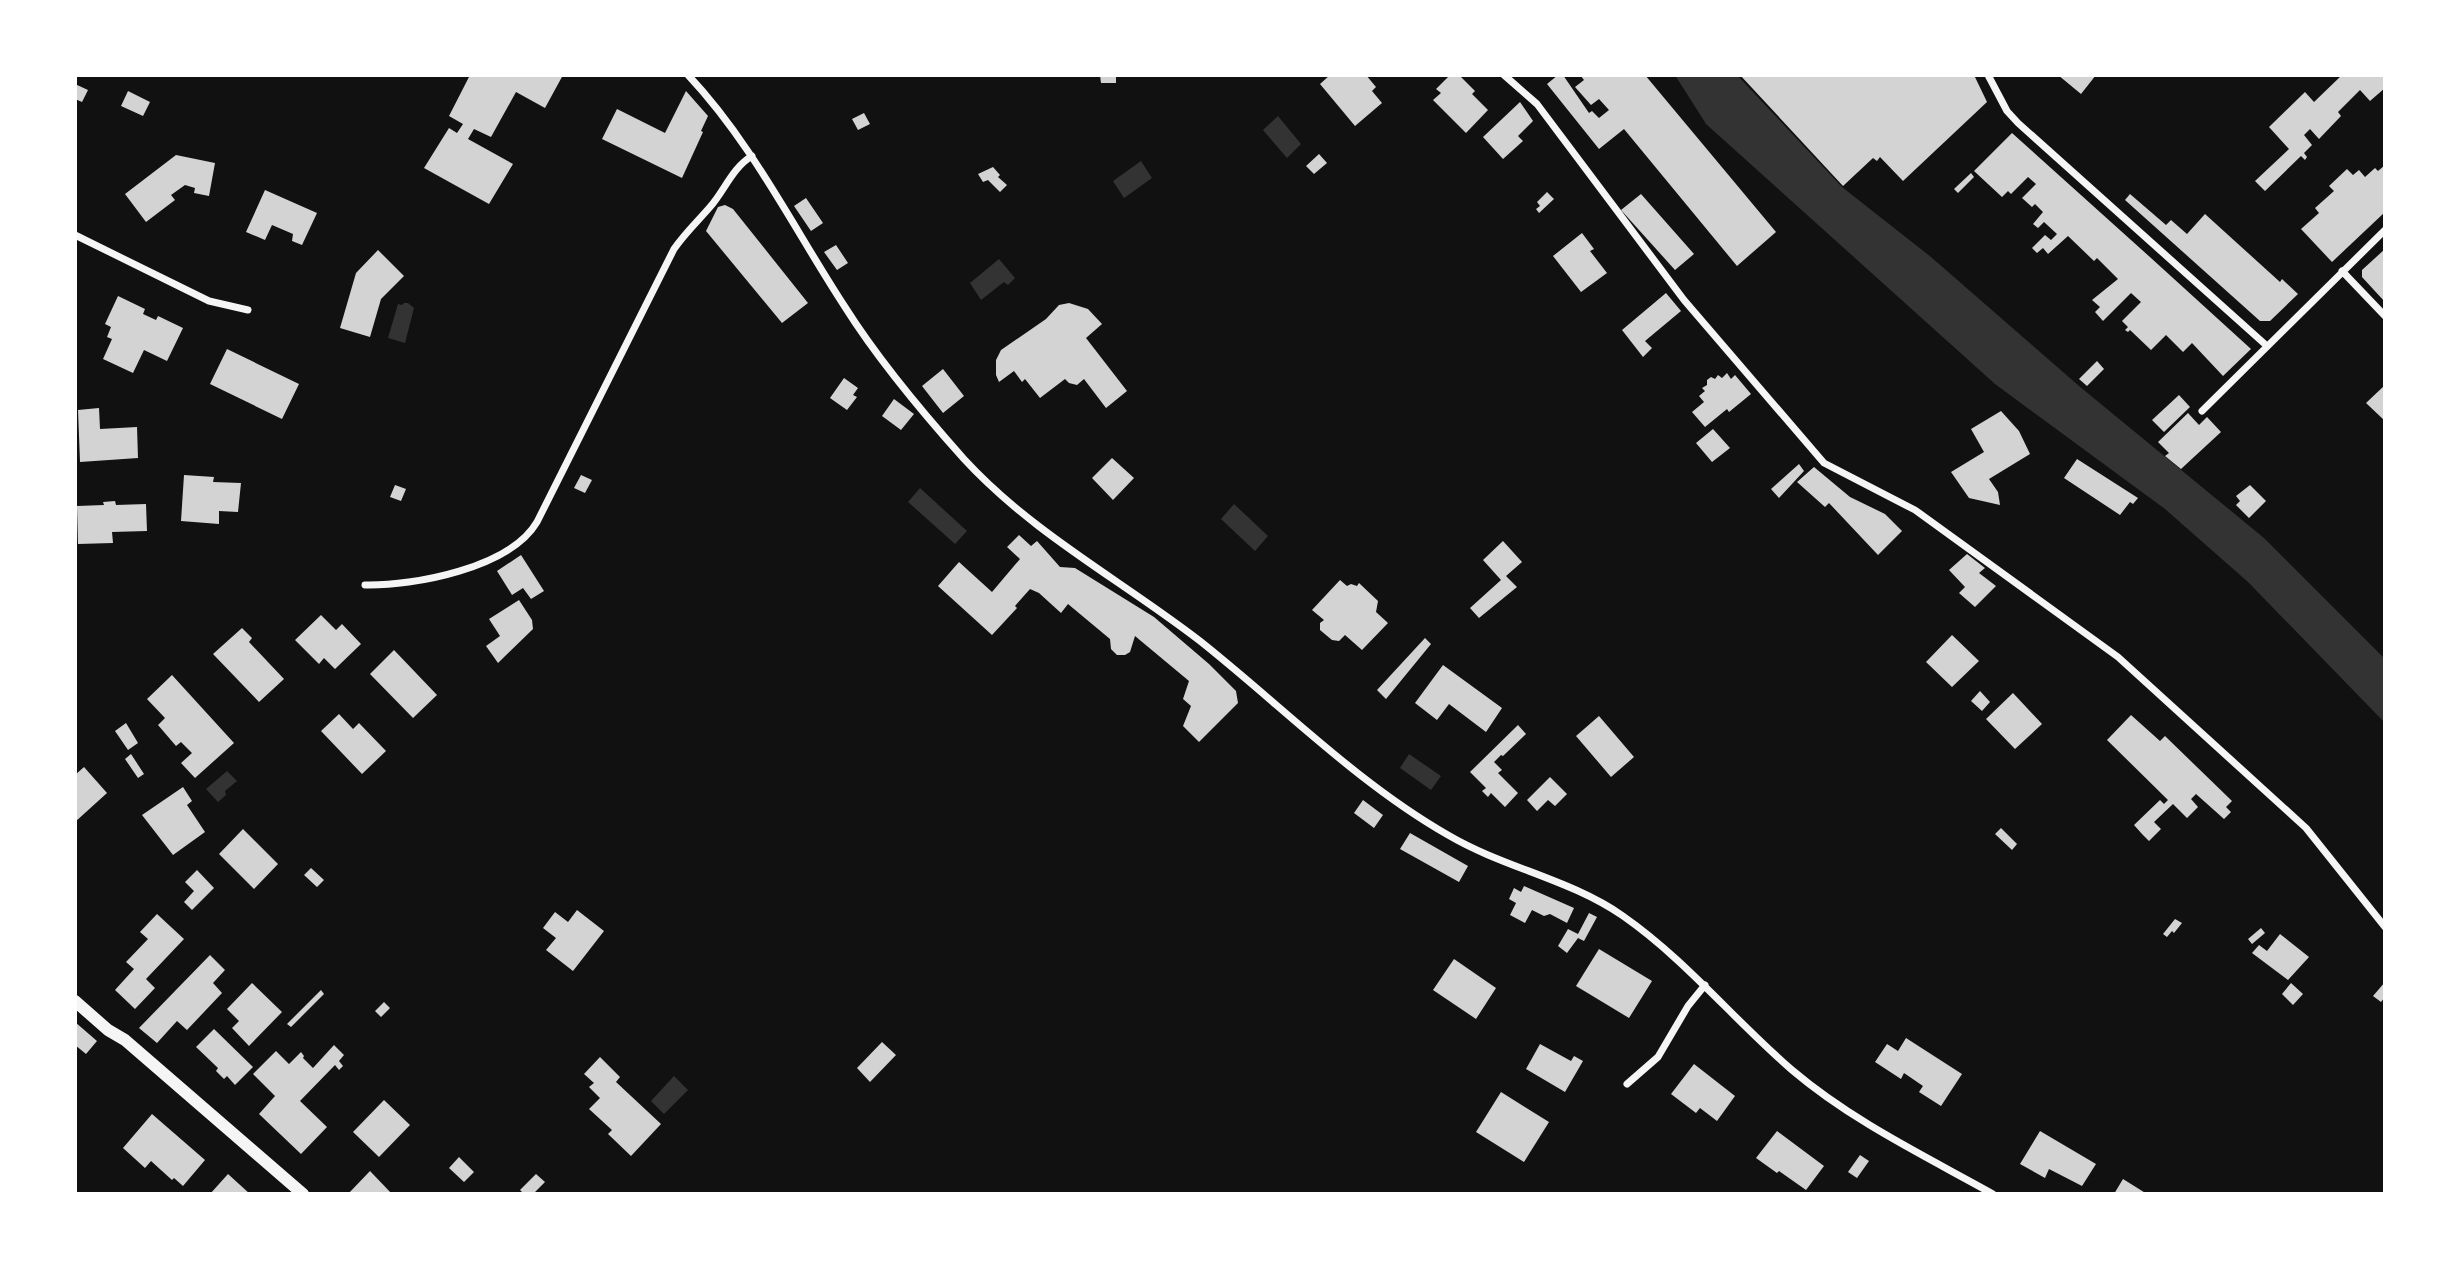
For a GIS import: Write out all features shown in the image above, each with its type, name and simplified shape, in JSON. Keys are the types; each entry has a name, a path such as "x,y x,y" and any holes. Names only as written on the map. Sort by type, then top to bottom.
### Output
{"street":[{"path":"688,75 724,116 752,156 848,313 938,428 1005,499 1073,553 1202,643 1349,765 1414,814 1485,855 1554,881 1605,905 1653,938 1776,1055 1822,1093 1895,1139 1993,1194"},
{"path":"1504,75 1537,104 1684,300 1824,463 1915,510 2118,657 2306,828 2385,927"},
{"path":"1988,75 2007,111 2018,124 2267,346"},
{"path":"365,585 411,583 471,566 497,557 526,537 537,522 674,249 687,230 712,205 741,162 752,156"},
{"path":"2202,411 2385,230"},
{"path":"75,235 209,301 248,310"},
{"path":"2342,271 2385,316"},
{"path":"1627,1084 1658,1057 1688,1006 1704,985"},
{"path":"75,1001 108,1030 125,1040 303,1194"}],"shaded area":[{"path":"1675,75 1737,75 1842,187 1931,257 2079,386 2264,538 2385,659 2385,723 2248,582 2165,509 1995,384 1706,124"},
{"path":"1278,116 1301,144 1287,158 1263,130"},
{"path":"1141,161 1152,178 1124,198 1113,181"},
{"path":"999,259 1015,278 1008,285 1004,282 981,300 970,283"},
{"path":"404,303 414,308 405,343 388,338 398,304"},
{"path":"920,488 967,531 955,544 908,502"},
{"path":"1234,504 1268,536 1255,551 1221,519"},
{"path":"1409,754 1441,776 1431,790 1400,768"},
{"path":"227,771 237,781 225,791 226,795 218,802 206,789"},
{"path":"674,1076 688,1090 664,1114 651,1101"}],"building":[{"path":"470,75 563,75 545,108 516,92 491,137 474,129 468,139 513,164 489,204 424,168 449,128 457,133 463,124 449,116"},
{"path":"1100,75 1116,75 1116,83 1101,83"},
{"path":"1330,75 1366,75 1376,87 1372,91 1382,103 1355,126 1320,84"},
{"path":"1450,75 1459,75 1475,91 1472,94 1488,110 1466,133 1433,100 1441,93 1436,89"},
{"path":"1558,75 1563,75 1589,113 1592,111 1599,118 1609,110 1599,99 1591,105 1575,87 1584,80 1580,75 1645,75 1776,232 1737,266 1624,129 1599,149 1547,84"},
{"path":"1740,75 1974,75 1987,102 1903,181 1880,157 1877,161 1873,158 1843,186"},
{"path":"2058,75 2096,75 2081,94"},
{"path":"2342,75 2385,75 2385,88 2370,101 2360,90 2338,112 2341,116 2319,139 2310,129 2304,135 2312,145 2304,153 2307,157 2305,160 2301,156 2265,191 2255,181 2289,149 2269,127 2305,92 2314,102"},
{"path":"75,84 88,90 82,102 75,99"},
{"path":"128,91 150,102 143,116 121,106"},
{"path":"686,91 708,116 682,178 602,139 617,109 665,133"},
{"path":"1520,102 1533,121 1518,136 1523,141 1503,159 1483,137"},
{"path":"864,113 870,124 858,130 852,119"},
{"path":"2012,133 2251,349 2223,376 2192,343 2183,352 2166,335 2151,350 2130,330 2125,330 2128,327 2122,321 2141,302 2131,293 2103,321 2095,312 2100,307 2092,300 2118,279 2097,258 2094,261 2068,236 2048,254 2043,248 2037,253 2032,248 2045,235 2051,240 2057,234 2044,222 2038,228 2033,224 2043,212 2035,204 2032,207 2022,198 2036,184 2028,177 2011,194 2008,191 2002,197 1974,171"},
{"path":"1319,154 1327,163 1314,174 1306,166"},
{"path":"176,155 215,163 209,196 194,193 195,188 185,185 171,195 175,200 146,222 125,194"},
{"path":"2385,165 2385,212 2332,262 2301,229 2319,213 2315,208 2334,191 2329,186 2347,169 2353,175 2359,170 2365,177 2375,168 2378,171"},
{"path":"993,167 1000,175 998,177 1007,185 1000,192 988,180 983,182 978,174"},
{"path":"1971,173 1974,177 1958,193 1954,189"},
{"path":"265,190 317,213 302,245 292,241 293,234 272,225 265,240 246,232"},
{"path":"1547,192 1554,199 1539,213 1536,209 1540,206 1537,202"},
{"path":"1641,194 1694,254 1675,270 1621,210"},
{"path":"2130,194 2166,225 2171,220 2187,234 2205,214 2280,282 2282,279 2298,294 2270,321 2260,321 2125,200"},
{"path":"806,198 823,223 811,231 794,206"},
{"path":"725,205 733,209 808,303 782,323 706,231 718,207"},
{"path":"1582,233 1594,249 1590,251 1607,273 1581,292 1553,256"},
{"path":"836,245 848,263 837,270 824,252"},
{"path":"2385,249 2385,302 2362,277 2362,270"},
{"path":"378,250 404,276 381,299 370,337 340,328 356,273"},
{"path":"1666,293 1681,311 1645,341 1652,348 1643,357 1622,330"},
{"path":"118,296 145,309 143,314 156,320 158,316 183,328 167,361 144,350 133,373 103,359 112,339 107,337 111,327 105,324"},
{"path":"1069,303 1088,309 1102,324 1086,338 1127,391 1106,408 1084,379 1077,385 1065,379 1040,398 1025,379 1022,382 1014,371 999,382 996,375 996,360 1001,350 1046,319 1059,305"},
{"path":"227,349 299,384 282,419 210,384"},
{"path":"2097,361 2104,369 2087,386 2079,379"},
{"path":"943,369 964,396 943,413 922,386"},
{"path":"1727,373 1731,379 1735,375 1751,394 1705,427 1692,412 1704,402 1699,396 1705,391 1702,388 1707,385 1707,380 1711,377 1715,379 1718,375 1722,378"},
{"path":"844,378 858,388 853,395 857,397 847,410 830,398"},
{"path":"2385,385 2385,421 2366,403"},
{"path":"2179,395 2190,407 2164,432 2152,420"},
{"path":"894,399 914,414 901,430 882,416"},
{"path":"99,408 100,429 137,427 138,458 80,462 78,410"},
{"path":"2001,411 2019,431 2030,454 1989,479 1998,492 2000,505 1969,498 1951,472 1984,452 1971,429"},
{"path":"2188,413 2199,425 2207,417 2221,432 2181,469 2165,456 2169,453 2158,442"},
{"path":"1713,429 1730,448 1712,462 1696,443"},
{"path":"1112,458 1134,478 1113,500 1092,478"},
{"path":"2077,459 2138,498 2133,504 2130,502 2120,515 2064,478"},
{"path":"1799,464 1804,471 1779,498 1771,489"},
{"path":"1814,467 1850,497 1885,514 1902,531 1878,555 1829,503 1825,507 1797,482"},
{"path":"184,475 214,477 213,482 241,483 238,512 219,511 219,524 181,521"},
{"path":"581,475 592,480 585,493 574,488"},
{"path":"395,485 406,489 401,501 390,497"},
{"path":"2250,485 2266,501 2249,518 2236,505 2240,501 2236,496"},
{"path":"115,501 116,505 146,504 147,531 112,532 113,543 78,544 77,506 104,505 103,502"},
{"path":"1019,535 1031,546 1037,541 1060,567 1075,568 1154,617 1236,691 1238,703 1199,742 1183,726 1191,706 1183,699 1189,681 1135,636 1130,652 1117,655 1111,649 1110,639 1068,604 1061,613 1039,593 1030,589 992,635 938,586 959,562 992,592 1020,559 1007,547"},
{"path":"1503,541 1522,562 1506,576 1517,587 1479,618 1470,608 1501,580 1483,560"},
{"path":"1967,554 1985,568 1979,573 1996,586 1975,607 1959,593 1965,587 1949,570"},
{"path":"521,555 544,591 531,599 523,588 512,595 497,571"},
{"path":"1340,580 1347,586 1357,586 1359,583 1378,601 1376,612 1388,623 1362,650 1345,635 1339,641 1332,640 1320,630 1320,623 1324,620 1312,610"},
{"path":"519,600 532,620 533,629 498,663 486,646 500,636 489,619"},
{"path":"321,615 336,630 342,624 361,644 335,669 324,658 319,664 295,640"},
{"path":"242,628 252,638 249,642 284,679 259,702 213,654"},
{"path":"1952,635 1979,661 1952,687 1926,662"},
{"path":"1425,638 1431,644 1386,699 1377,690"},
{"path":"394,650 437,695 413,718 370,674"},
{"path":"1443,665 1502,708 1486,732 1449,704 1437,720 1415,703"},
{"path":"172,675 234,743 195,778 181,763 192,753 181,742 176,746 158,725 165,718 147,699"},
{"path":"1980,691 1990,702 1982,711 1971,701"},
{"path":"2013,693 2042,724 2015,749 1986,719"},
{"path":"339,714 353,729 359,723 386,751 362,774 321,731"},
{"path":"2131,715 2160,741 2165,736 2232,801 2226,807 2231,812 2224,819 2196,794 2191,799 2198,807 2187,818 2173,804 2154,822 2161,829 2149,841 2142,834 2134,825 2160,800 2164,804 2168,800 2107,740"},
{"path":"1599,716 1634,757 1611,777 1576,736"},
{"path":"126,723 138,743 128,750 115,731"},
{"path":"1518,725 1526,734 1494,762 1502,770 1498,773 1518,793 1505,807 1491,793 1488,797 1482,791 1486,788 1470,772"},
{"path":"131,754 144,774 138,778 125,759"},
{"path":"84,767 107,793 75,822 75,775"},
{"path":"1550,777 1567,794 1555,806 1548,800 1537,811 1527,800"},
{"path":"183,787 192,801 187,805 205,832 173,855 142,815"},
{"path":"1363,800 1383,815 1374,828 1354,813"},
{"path":"2001,828 2017,844 2012,850 1995,834"},
{"path":"243,829 278,864 254,889 219,854"},
{"path":"1410,833 1468,866 1459,882 1400,849"},
{"path":"311,868 324,880 317,887 304,875"},
{"path":"197,870 214,888 192,910 184,902 194,891 185,882"},
{"path":"1524,886 1574,908 1567,923 1550,914 1544,916 1532,910 1525,923 1510,915 1516,903 1509,899 1514,888 1521,892"},
{"path":"577,910 604,931 573,971 546,950 556,938 543,928 555,912 568,922"},
{"path":"1589,913 1597,917 1584,941 1578,938 1567,953 1558,946 1568,929 1578,934"},
{"path":"157,914 184,939 146,979 155,988 135,1009 115,990 134,969 126,962 148,939 140,932"},
{"path":"2175,919 2182,923 2167,937 2163,934"},
{"path":"2261,928 2265,933 2252,944 2248,939"},
{"path":"2280,934 2309,957 2288,980 2252,953 2259,945 2267,951"},
{"path":"1599,949 1652,981 1629,1018 1576,986"},
{"path":"210,955 225,970 213,983 222,993 187,1030 177,1021 157,1043 139,1028"},
{"path":"1454,959 1496,988 1476,1019 1433,990"},
{"path":"2385,982 2385,997 2381,1002 2373,996"},
{"path":"252,983 282,1012 249,1046 232,1028 239,1021 227,1009"},
{"path":"2291,983 2303,994 2293,1005 2282,994"},
{"path":"321,990 324,994 291,1027 287,1024"},
{"path":"384,1002 390,1008 381,1017 375,1011"},
{"path":"75,1022 97,1041 86,1054 75,1045"},
{"path":"214,1029 253,1067 235,1085 227,1076 224,1079 216,1071 218,1068 196,1047"},
{"path":"1906,1038 1962,1074 1941,1106 1919,1092 1923,1086 1904,1073 1901,1079 1875,1062 1887,1044 1898,1051"},
{"path":"882,1042 896,1055 870,1082 857,1068"},
{"path":"1540,1044 1571,1061 1574,1056 1583,1061 1565,1092 1526,1069"},
{"path":"334,1045 344,1055 339,1061 343,1066 339,1070 335,1065 300,1101 327,1127 301,1154 259,1114 275,1096 253,1074 276,1051 289,1064 301,1052 313,1068"},
{"path":"600,1057 620,1077 616,1082 661,1124 631,1156 608,1134 612,1130 589,1109 600,1098 589,1087 594,1083 584,1074"},
{"path":"1694,1064 1735,1096 1717,1121 1700,1108 1696,1113 1671,1094"},
{"path":"1501,1092 1549,1122 1524,1162 1476,1132"},
{"path":"384,1100 410,1125 379,1157 353,1132"},
{"path":"152,1114 205,1160 183,1186 151,1161 145,1168 123,1148"},
{"path":"1777,1131 1824,1166 1806,1190 1756,1158"},
{"path":"2040,1131 2096,1164 2082,1186 2049,1169 2045,1178 2020,1164"},
{"path":"1860,1155 1869,1161 1857,1178 1848,1172"},
{"path":"459,1157 474,1172 464,1182 449,1168"},
{"path":"370,1171 392,1194 348,1194"},
{"path":"228,1174 250,1194 210,1194"},
{"path":"536,1174 545,1182 533,1194 524,1194 520,1190"},
{"path":"2123,1179 2147,1194 2114,1194"}]}
